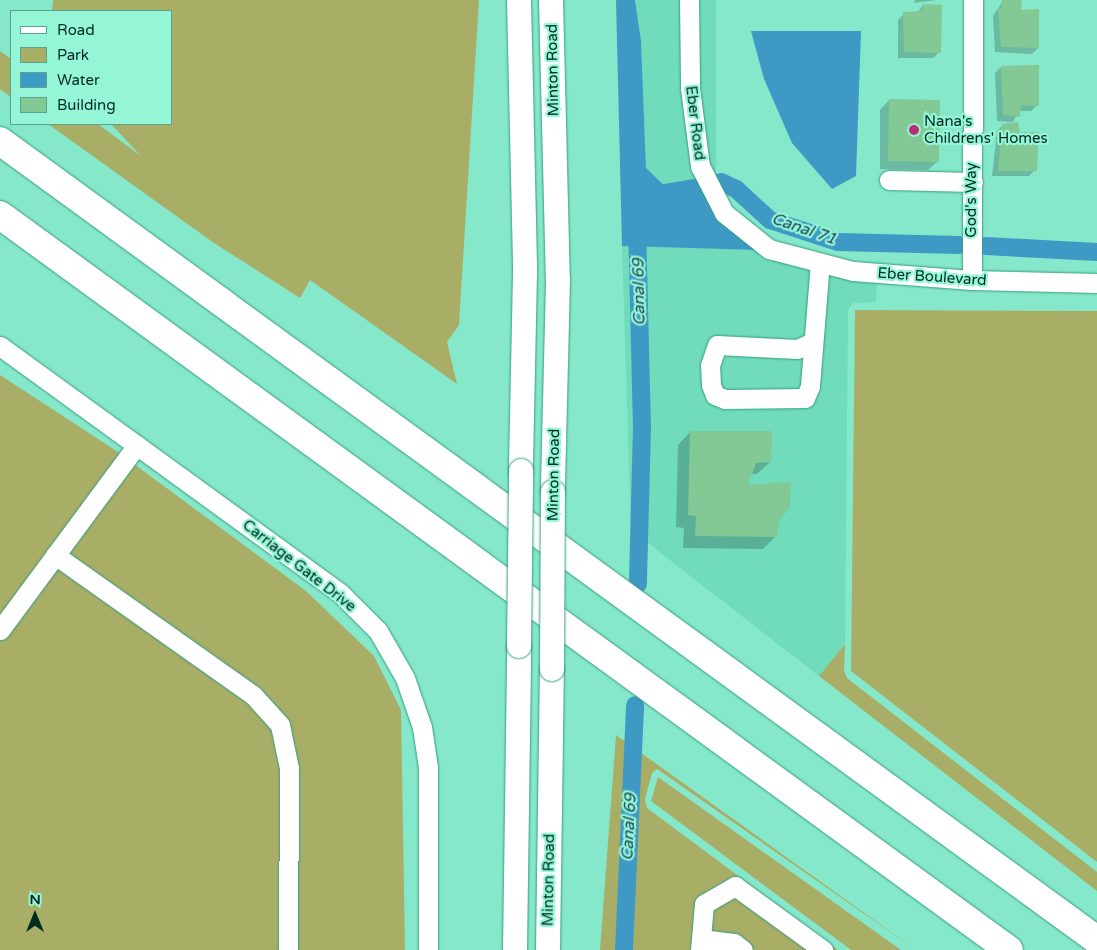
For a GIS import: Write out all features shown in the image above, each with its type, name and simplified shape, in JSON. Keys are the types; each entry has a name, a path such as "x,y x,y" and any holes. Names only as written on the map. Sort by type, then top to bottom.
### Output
{"highway":[{"path":"0,141 1097,940"},
{"path":"0,215 1009,950"}],"main road":[{"path":"515,950 525,273 519,0"},
{"name":"Minton Road","path":"548,950 558,280 551,0"}],"street":[{"name":"Eber Road","path":"689,0 690,88 700,166 724,213 769,249"},
{"name":"God's Way","path":"972,280 973,0"},
{"path":"889,180 972,182"},
{"name":"Eber Boulevard","path":"769,249 853,272 972,280 1097,283"},
{"path":"813,342 797,348 717,345 710,366 711,385 716,395 725,399 805,398 810,386 820,263"},
{"name":"Carriage Gate Drive","path":"0,346 341,594 378,631 405,678 422,727 428,767 428,950"},
{"path":"0,630 137,445"},
{"path":"55,555 253,695 280,725 289,768 288,950"},
{"path":"743,950 734,943 701,945 704,904 735,886 823,950"}],"shaded area":[{"path":"635,0 681,0 684,122 698,182 681,193 668,189 646,168 641,41"},
{"path":"697,0 716,0 716,174 714,175 708,164 698,87"},
{"path":"622,246 756,250 759,256 771,262 773,259 851,281 877,283 876,302 853,303 848,310 845,644 819,676 631,530"}],"green space":[{"path":"53,0 479,0 459,325 447,342 457,384 310,280 300,298 214,243 49,125 99,125 141,156 112,125 172,125 172,10 52,10"},
{"path":"0,51 10,58 10,96 0,89"},
{"path":"855,310 1097,311 1097,862 851,671"},
{"path":"0,375 115,450 306,591 374,656 401,710 405,950 0,950"},
{"path":"845,644 844,671 847,678 1097,872 1097,891 819,676"},
{"path":"616,735 916,950 657,769 652,773 645,799 647,808 838,950 600,950"},
{"path":"658,777 901,950 851,950 651,801"}],"water":[{"path":"616,0 635,0 641,41 646,168 668,189 681,193 698,182 719,221 756,250 622,246"},
{"path":"751,31 861,31 856,176 832,189 792,143 764,79"}],"building":[{"path":"1002,0 1022,0 1021,10 1039,9 1039,48 1001,47 998,9 1002,8"},
{"path":"923,4 942,5 941,53 904,52 903,12 923,11"},
{"path":"1039,65 1039,106 1021,105 1020,117 1003,115 1001,66"},
{"name":"Nana's Childrens' Homes","path":"889,99 940,100 939,162 888,161"},
{"path":"1018,122 1020,132 1039,132 1037,171 998,171 1002,124"},
{"path":"690,431 772,431 771,462 756,463 748,485 791,482 790,507 779,521 777,537 695,536 696,516 688,515"}],"waterway":[{"name":"Canal 71","path":"721,182 736,189 770,220 838,242 959,245"},
{"name":"Canal 71","path":"653,195 695,188"},
{"name":"Canal 69","path":"637,224 642,427 638,584"},
{"name":"Canal 71","path":"986,246 1097,252"},
{"name":"Canal 69","path":"624,950 635,705"}],"place":[{"name":"Nana's Childrens' Homes","path":"914,130"}]}
